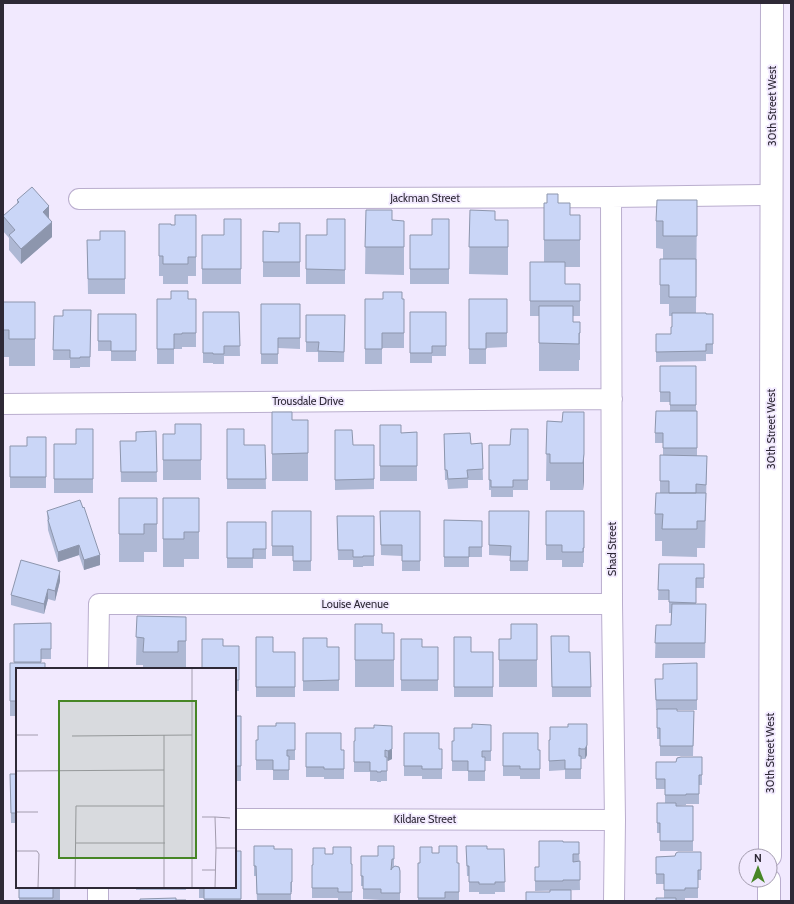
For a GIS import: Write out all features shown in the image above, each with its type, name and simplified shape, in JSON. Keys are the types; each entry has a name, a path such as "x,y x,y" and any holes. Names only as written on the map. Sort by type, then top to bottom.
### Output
{"main road":[{"name":"30th Street West","path":"770,848 772,3"},
{"path":"769,901 770,888"}],"street":[{"name":"Jackman Street","path":"79,199 771,195"},
{"name":"Shad Street","path":"611,197 612,604 615,820 614,901"},
{"name":"Trousdale Drive","path":"3,404 612,399"},
{"name":"Louise Avenue","path":"98,668 99,604 612,604"},
{"name":"Kildare Street","path":"236,819 615,820"},
{"path":"98,888 98,901"}],"building":[{"path":"32,187 49,206 43,212 52,222 21,249 9,235 15,230 3,216 19,202 17,200"},
{"path":"547,194 558,194 558,203 570,203 570,215 580,215 580,240 544,240 544,203 547,203"},
{"path":"657,200 697,200 697,236 663,236 663,221 656,221"},
{"path":"366,210 392,210 392,220 404,221 404,247 365,247"},
{"path":"470,210 495,211 495,220 508,220 508,247 469,247"},
{"path":"175,215 196,215 196,257 188,257 188,264 163,264 163,256 159,256 159,224 175,225"},
{"path":"224,219 241,219 241,269 202,269 202,235 224,235"},
{"path":"327,219 345,219 345,270 306,269 306,235 327,235"},
{"path":"432,219 449,219 449,269 410,269 410,235 432,235"},
{"path":"279,223 300,223 300,262 263,262 263,231 279,232"},
{"path":"100,231 125,231 125,279 88,279 87,240 100,240"},
{"path":"660,259 696,259 696,297 669,297 669,285 660,285"},
{"path":"530,262 565,262 565,284 580,284 580,301 530,301"},
{"path":"171,291 188,291 188,299 196,299 196,333 174,334 174,349 157,349 157,299 171,299"},
{"path":"383,292 402,292 402,299 404,299 404,333 382,333 382,349 365,349 365,299 383,299"},
{"path":"469,299 507,299 507,333 486,333 486,349 469,349"},
{"path":"3,302 35,302 35,339 9,339 9,330 3,330"},
{"path":"261,304 300,304 300,338 278,338 278,354 261,354"},
{"path":"539,306 573,306 573,322 580,322 579,344 539,343"},
{"path":"63,310 91,310 90,357 70,358 70,350 53,350 54,316 63,316"},
{"path":"203,312 239,312 240,346 224,346 224,354 203,353"},
{"path":"410,312 446,312 446,346 432,346 432,353 410,353"},
{"path":"672,313 713,314 713,344 706,344 706,351 656,352 656,334 671,334"},
{"path":"98,314 136,314 136,351 111,351 111,341 98,341"},
{"path":"306,315 345,315 344,352 318,351 319,342 306,342"},
{"path":"660,366 696,366 696,405 670,405 670,392 660,392"},
{"path":"656,411 697,411 697,448 663,448 663,433 655,433"},
{"path":"272,412 292,412 292,420 308,420 308,453 272,454"},
{"path":"563,412 584,412 583,463 550,463 550,454 546,454 547,421 562,422"},
{"path":"175,424 201,424 201,460 163,460 163,434 175,434"},
{"path":"380,425 401,425 401,433 417,432 417,466 380,466"},
{"path":"76,429 93,429 93,479 54,479 54,444 76,444"},
{"path":"227,429 244,429 244,445 265,445 266,479 227,479"},
{"path":"511,429 528,429 528,480 513,480 513,487 491,487 491,480 489,480 489,445 510,445"},
{"path":"335,430 352,430 353,445 374,445 374,479 335,480"},
{"path":"156,431 157,472 121,472 120,441 136,441 136,432"},
{"path":"470,433 471,444 482,443 483,469 467,470 468,478 448,479 447,470 445,470 444,434"},
{"path":"27,437 46,437 46,477 10,477 10,446 27,446"},
{"path":"660,455 707,456 706,485 696,484 696,493 669,493 669,481 660,481"},
{"path":"656,493 706,493 705,521 697,521 697,529 662,529 663,514 655,514"},
{"path":"119,498 157,498 157,524 144,524 144,534 119,534"},
{"path":"163,498 199,498 199,532 184,532 184,539 163,539"},
{"path":"80,500 83,508 84,507 100,555 84,560 79,545 58,552 48,520 47,511"},
{"path":"272,511 311,511 311,561 293,561 293,546 272,546"},
{"path":"380,511 420,511 420,561 402,561 402,545 381,545"},
{"path":"489,511 529,511 528,561 510,561 511,546 489,545"},
{"path":"546,511 584,511 583,552 562,552 562,545 546,545"},
{"path":"337,516 374,516 374,556 353,557 353,550 338,550"},
{"path":"444,520 482,521 482,547 469,547 469,557 444,557"},
{"path":"227,522 266,522 266,549 253,549 253,558 227,558"},
{"path":"21,560 60,571 55,591 48,589 44,604 11,595"},
{"path":"659,564 704,564 704,578 696,578 696,603 669,602 669,590 658,590"},
{"path":"672,604 706,604 705,643 655,643 656,625 671,625"},
{"path":"137,616 186,617 186,641 178,641 178,652 143,652 144,638 136,637"},
{"path":"51,623 51,649 41,649 41,662 14,662 14,624"},
{"path":"355,624 382,624 382,633 394,633 394,660 355,660"},
{"path":"511,624 537,624 537,660 499,660 499,639 511,639"},
{"path":"551,636 569,636 569,652 590,652 591,687 552,687"},
{"path":"256,637 273,637 273,652 295,652 295,687 256,687"},
{"path":"454,637 471,637 471,652 493,652 493,687 454,687"},
{"path":"303,638 327,638 327,647 339,647 339,680 303,681"},
{"path":"202,639 223,639 223,646 239,646 239,680 236,680 236,668 202,668"},
{"path":"401,639 422,639 422,647 438,647 438,680 401,680"},
{"path":"10,663 45,663 45,668 16,668 16,701 10,701"},
{"path":"697,663 697,700 656,700 655,679 663,679 663,664"},
{"path":"657,709 694,711 693,746 660,746 660,728 657,728"},
{"path":"236,716 241,716 241,766 236,766"},
{"path":"276,723 295,723 295,750 287,750 287,756 289,756 289,770 273,770 273,760 256,760 258,726 276,726"},
{"path":"472,724 491,725 491,751 482,751 482,757 485,757 485,771 468,771 468,761 452,761 452,741 454,741 454,728 472,728"},
{"path":"568,724 587,724 587,745 585,749 579,748 579,756 581,756 581,769 565,769 565,760 549,761 550,727 568,727"},
{"path":"374,725 392,726 392,749 388,751 385,750 385,757 387,757 387,771 370,771 370,762 354,762 355,728 374,728"},
{"path":"306,733 341,733 341,750 344,750 344,769 306,767"},
{"path":"404,733 439,733 439,749 442,749 442,769 422,769 422,766 404,766"},
{"path":"503,733 538,733 540,769 520,769 520,766 503,766"},
{"path":"702,757 702,775 699,775 699,794 665,795 665,779 656,779 656,762 676,762 677,758"},
{"path":"10,774 16,774 16,813 11,813"},
{"path":"657,803 676,803 676,806 693,806 693,841 660,841 660,823 657,823"},
{"path":"539,841 579,842 579,854 573,854 573,862 580,861 580,880 535,881 535,867 539,867"},
{"path":"254,846 274,846 274,849 292,849 291,894 257,894 256,866 254,866"},
{"path":"378,846 394,846 394,859 392,859 391,870 395,866 399,867 400,893 381,893 381,889 363,889 363,876 361,876 361,856 378,856"},
{"path":"439,846 457,846 457,863 459,863 459,892 445,892 445,898 418,898 418,863 420,863 420,847 432,847 432,853 439,853"},
{"path":"466,846 487,846 487,849 504,849 505,882 495,882 495,884 479,884 479,882 469,882 469,866 467,866"},
{"path":"333,847 351,847 352,892 338,892 338,888 312,888 313,848 325,848 325,854 333,854"},
{"path":"236,851 241,851 241,899 204,899 204,888 236,888"},
{"path":"678,852 701,852 701,870 698,870 698,888 685,888 685,890 664,890 664,874 656,874 656,857 675,856"},
{"path":"19,888 53,888 53,898 19,898"},
{"path":"550,890 571,890 571,901 526,901 526,892 550,892"},
{"path":"176,898 176,900 186,901 140,901 140,899"},
{"path":"656,898 676,898 676,901 656,901"}]}
